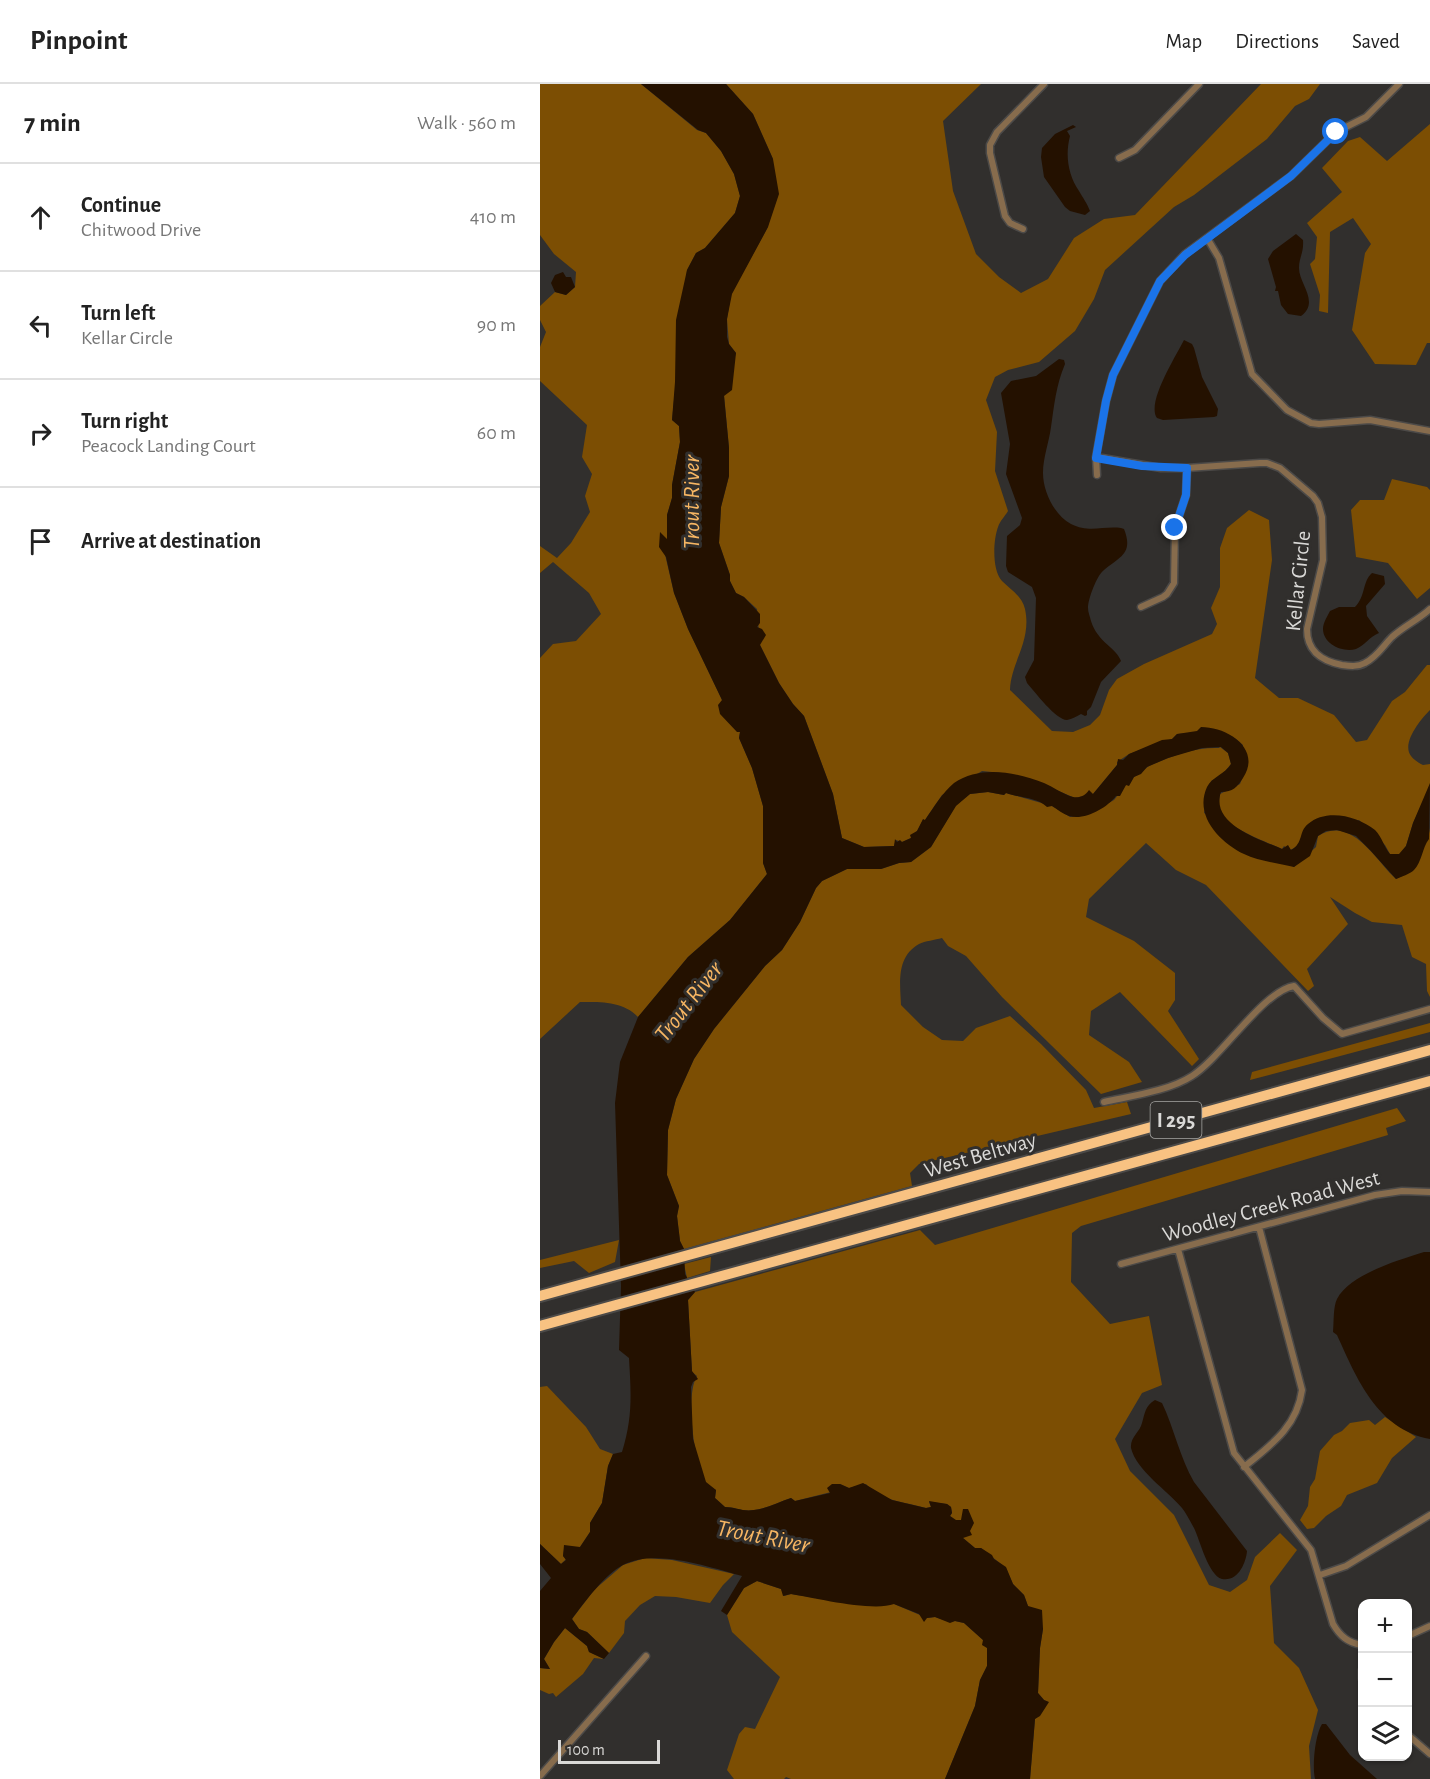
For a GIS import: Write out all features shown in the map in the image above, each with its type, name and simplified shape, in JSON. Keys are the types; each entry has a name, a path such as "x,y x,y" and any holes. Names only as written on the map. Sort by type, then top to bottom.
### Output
{"highway":[{"name":"West Beltway","path":"540,1296 1430,1050"},
{"name":"I 295","path":"540,1326 1430,1082"}],"street":[{"path":"1023,229 1010,223 1005,216 990,153 990,144 997,132 1044,84"},
{"path":"1119,158 1135,150 1199,84"},
{"path":"1097,475 1096,458 1113,375 1153,292 1176,262 1291,176 1336,132 1366,117 1399,84"},
{"path":"1207,238 1219,258 1252,374 1287,410 1311,423 1370,420 1430,431"},
{"name":"Kellar Circle","path":"1096,458 1142,466 1187,468 1267,463 1280,468 1318,503 1322,517 1323,560 1307,628 1307,637 1314,652 1323,660 1352,666 1362,665 1377,655 1400,630 1430,609"},
{"path":"1141,607 1167,594 1174,582 1175,528 1186,495 1187,468"},
{"path":"1104,1102 1143,1093 1191,1077 1206,1066 1271,998 1284,988 1294,986 1323,1018 1342,1034 1430,1009"},
{"name":"Woodley Creek Road West","path":"1121,1264 1389,1192 1430,1192"},
{"path":"1244,1467 1280,1437 1300,1399 1302,1390 1259,1227"},
{"path":"1178,1249 1234,1453 1311,1550 1333,1624 1342,1638 1358,1644"},
{"path":"1320,1575 1346,1566 1430,1515"},
{"path":"1412,1634 1430,1626"},
{"path":"540,1776 646,1656"},
{"path":"1412,1739 1430,1754"}],"shaded area":[{"path":"540,84 641,84 697,130 706,133 721,151 734,174 740,196 735,213 705,248 696,253 687,270 672,420 679,426 680,442 672,485 672,498 667,515 667,540 660,533 674,593 688,629 740,732 739,738 752,768 763,806 763,863 767,874 730,920 688,957 638,1017 618,1005 580,1002 540,1039 540,658 553,644 576,641 601,614 589,593 553,562 540,573 540,546 557,558 571,543 590,512 585,496 592,474 582,457 587,425 540,381 540,347 546,332 540,320 540,306 555,292 566,295 575,287 576,272 554,254 540,235"},
{"path":"726,84 981,84 943,121 953,191 976,254 999,277 1021,293 1048,279 1074,238 1104,219 1135,215 1261,84 1320,84 1309,99 1295,106 1267,139 1194,195 1174,207 1105,270 1094,299 1075,331 1039,362 1008,370 995,377 986,400 997,432 995,471 1008,511 996,533 995,563 1002,581 1016,593 1025,609 1026,631 1010,690 1052,731 1073,732 1090,725 1100,715 1109,690 1117,679 1144,664 1212,634 1217,624 1211,608 1220,587 1220,548 1227,528 1249,510 1269,520 1272,560 1255,678 1279,698 1298,698 1334,715 1356,742 1367,740 1392,701 1405,692 1427,665 1430,665 1430,710 1413,732 1408,745 1414,759 1423,765 1430,764 1430,786 1413,823 1406,846 1399,855 1390,854 1385,845 1359,820 1301,838 1298,846 1290,850 1284,846 1282,849 1231,824 1220,811 1220,794 1240,784 1243,776 1243,745 1236,739 1218,731 1177,734 1172,739 1129,754 1117,762 1093,794 1075,798 1031,779 982,771 942,795 911,838 902,842 896,840 894,846 864,847 842,838 833,794 804,716 779,683 760,645 757,609 736,593 730,581 719,543 721,507 729,476 724,395 736,353 729,344 727,319 731,294 768,227 773,159 753,114"},
{"path":"1430,124 1430,343 1427,343 1416,365 1375,364 1352,330 1365,253 1371,244 1353,218 1330,232 1328,313 1319,311 1320,295 1310,264 1315,259 1317,237 1307,223 1342,192 1322,168 1348,141 1360,137 1387,161"},
{"path":"1392,479 1427,487 1430,490 1430,588 1417,599 1388,563 1356,557 1351,510 1360,500 1384,500"},
{"path":"1220,747 1228,753 1231,764 1221,776 1211,781 1204,813 1294,867 1316,847 1318,836 1330,831 1342,831 1362,842 1396,879 1415,867 1430,828 1430,997 1427,991 1426,964 1412,957 1402,925 1372,922 1330,897 1348,924 1307,969 1314,986 1308,991 1206,885 1176,870 1146,843 1089,899 1086,917 1134,941 1175,973 1175,1000 1168,1011 1199,1059 1192,1066 1120,992 1091,1011 1089,1035 1129,1062 1142,1082 1101,1094 1002,997 966,956 948,946 942,938 921,943 906,956 901,971 900,988 901,1005 923,1027 942,1040 963,1041 976,1028 1010,1016 1086,1090 1094,1108 1127,1102 1131,1114 919,1164 910,1173 912,1186 684,1249 680,1241 677,1216 679,1206 667,1175 668,1130 676,1099 694,1059 714,1029 765,966 782,950 822,881 847,869 881,869 911,862 931,847 956,805 970,794 988,792 1004,795 1006,793 1052,806 1070,817 1087,815 1114,800 1134,777 1149,766 1183,753"},
{"path":"1430,1023 1430,1032 1250,1080 1252,1072"},
{"path":"1397,1108 1406,1121 1386,1128 1388,1135 1081,1226 1072,1233 1071,1282 1110,1324 1149,1316 1162,1385 1142,1393 1115,1439 1130,1471 1174,1515 1209,1585 1230,1592 1247,1580 1255,1557 1280,1533 1297,1550 1270,1586 1274,1643 1299,1668 1318,1710 1309,1746 1311,1779 1030,1779 1035,1719 1048,1702 1038,1693 1043,1629 1028,1606 1024,1595 1013,1584 1006,1568 981,1548 975,1548 963,1538 962,1520 955,1520 950,1516 951,1507 947,1504 929,1502 931,1507 926,1508 886,1497 866,1484 849,1488 840,1484 831,1492 795,1501 791,1498 763,1508 746,1510 725,1507 715,1498 716,1490 705,1481 697,1459 691,1412 693,1385 697,1376 692,1372 688,1300 695,1292 920,1230 935,1245"},
{"path":"619,1240 615,1262 589,1273 574,1261 540,1268 540,1260"},
{"path":"711,1257 710,1271 687,1278 684,1264"},
{"path":"547,1386 586,1427 600,1449 613,1454 608,1466 602,1503 590,1523 590,1532 580,1547 564,1550 563,1556 566,1559 561,1564 540,1544 540,1387"},
{"path":"1385,1417 1416,1437 1392,1458 1377,1483 1347,1495 1341,1506 1314,1528 1307,1529 1300,1520 1308,1506 1310,1487 1315,1479 1320,1451 1334,1435 1350,1423 1369,1420 1375,1425"},
{"path":"645,1558 672,1560 734,1574 710,1603 655,1596 640,1605 625,1621 624,1633 609,1653 587,1632 579,1629 572,1619 594,1590 623,1565"},
{"path":"757,1581 781,1589 784,1596 791,1594 853,1604 894,1604 927,1618 935,1617 950,1622 964,1623 983,1640 987,1648 987,1666 980,1680 975,1706 945,1779 791,1779 786,1777 784,1779 734,1779 727,1770 739,1734 745,1727 755,1729 780,1677 732,1632 727,1615 744,1588"},
{"path":"565,1628 587,1646 589,1652 604,1659 594,1658 583,1674 556,1697 553,1693 549,1694 540,1690 540,1668 550,1669 544,1659"}],"water":[{"name":"Trout River","path":"641,84 726,84 753,114 773,159 779,194 768,227 732,294 727,319 727,337 736,353 732,390 724,396 729,476 721,507 719,543 730,581 736,593 744,597 760,614 760,623 757,627 762,629 766,635 760,645 779,683 804,716 833,794 842,838 864,847 894,846 895,839 897,842 900,840 902,842 911,838 910,835 917,831 923,819 925,820 938,800 954,783 975,774 1010,773 1044,783 1073,797 1082,796 1089,790 1093,794 1117,765 1118,759 1123,760 1129,754 1162,740 1172,739 1177,734 1197,731 1201,727 1231,735 1245,749 1248,758 1248,767 1239,784 1232,790 1221,792 1220,803 1223,813 1239,829 1282,849 1288,845 1291,850 1295,847 1305,827 1315,819 1333,815 1351,818 1368,825 1375,830 1390,854 1399,854 1406,846 1430,783 1429,839 1414,870 1396,879 1356,836 1337,830 1326,831 1318,836 1310,856 1294,867 1262,860 1235,849 1211,826 1204,808 1207,787 1231,764 1228,753 1221,747 1202,748 1147,767 1141,774 1134,777 1129,786 1126,785 1120,796 1116,796 1095,812 1081,817 1069,816 1033,799 1006,793 1004,795 988,792 970,794 956,806 931,847 911,862 881,869 847,869 822,881 782,950 765,966 714,1029 694,1059 676,1099 668,1130 667,1175 679,1206 677,1216 680,1241 684,1249 685,1274 695,1292 688,1300 692,1371 698,1379 691,1387 693,1439 706,1482 716,1490 715,1498 725,1507 746,1510 763,1508 791,1498 795,1501 830,1493 827,1488 832,1484 840,1484 849,1488 863,1483 892,1500 926,1508 931,1507 929,1501 947,1504 951,1507 950,1516 956,1520 961,1520 963,1509 968,1509 974,1523 970,1531 972,1535 963,1538 975,1548 981,1548 992,1555 1006,1567 1013,1584 1024,1595 1028,1606 1042,1610 1043,1629 1038,1693 1049,1702 1040,1716 1035,1719 1030,1779 945,1779 975,1706 980,1680 987,1666 987,1648 982,1645 983,1640 964,1623 955,1621 950,1623 935,1617 927,1618 924,1622 919,1614 894,1604 872,1606 791,1594 783,1596 781,1589 757,1581 744,1588 727,1615 721,1611 742,1576 682,1561 651,1558 636,1560 623,1565 609,1575 572,1619 579,1629 587,1632 609,1653 604,1659 589,1652 587,1646 565,1628 544,1659 550,1669 540,1668 540,1591 551,1578 540,1564 540,1544 561,1564 566,1560 563,1556 564,1545 580,1547 590,1532 590,1523 602,1503 608,1466 613,1454 622,1452 630,1416 629,1358 619,1350 621,1286 615,1103 620,1062 638,1017 688,957 730,920 767,874 763,863 763,806 752,768 739,738 740,732 737,732 720,714 718,705 722,700 688,629 674,593 666,557 659,547 660,532 667,539 667,515 672,498 672,485 680,442 679,426 672,420 676,320 687,270 696,253 705,248 735,213 740,196 734,174 721,151 706,133 698,130"},
{"path":"1073,125 1076,127 1067,131 1070,136 1068,165 1075,185 1090,211 1085,215 1070,211 1065,207 1044,177 1041,157 1042,148 1055,134"},
{"path":"1296,234 1303,240 1299,268 1309,299 1309,305 1301,316 1288,314 1281,305 1278,291 1275,291 1276,287 1268,259 1273,251"},
{"path":"563,272 566,277 571,277 575,287 566,295 555,292 551,283 555,275"},
{"path":"1184,340 1192,344 1194,348 1202,377 1218,409 1217,416 1163,420 1157,418 1155,402"},
{"path":"1059,359 1064,360 1065,364 1057,388 1043,467 1047,495 1059,515 1071,524 1096,529 1121,528 1124,529 1127,537 1126,550 1099,577 1088,604 1091,621 1098,635 1119,656 1121,661 1101,682 1087,715 1081,714 1067,720 1062,719 1046,705 1027,683 1025,677 1034,660 1036,598 1032,587 1008,572 1006,566 1007,536 1020,525 1022,518 1006,474 1010,444 1001,393 1011,381 1036,376"},
{"path":"1372,573 1384,576 1385,584 1366,606 1367,616 1379,633 1356,649 1345,650 1335,646 1326,639 1324,634 1323,627 1326,618 1330,611 1339,607 1355,607"},
{"path":"1424,1252 1430,1252 1430,1439 1396,1425 1371,1400 1361,1385 1337,1335 1333,1332 1334,1310 1343,1290 1376,1269"},
{"path":"1155,1400 1162,1403 1194,1482 1247,1551 1243,1566 1233,1578 1222,1579 1217,1576 1184,1510 1146,1472 1134,1456 1131,1448 1132,1441 1141,1426 1147,1407"},
{"path":"1322,1724 1326,1724 1350,1755 1377,1779 1315,1779 1315,1751"}],"route":[{"path":"1175,528 1186,495 1187,468 1142,466 1096,458 1106,401 1116,366 1153,292 1176,262 1291,176 1336,132"}]}
